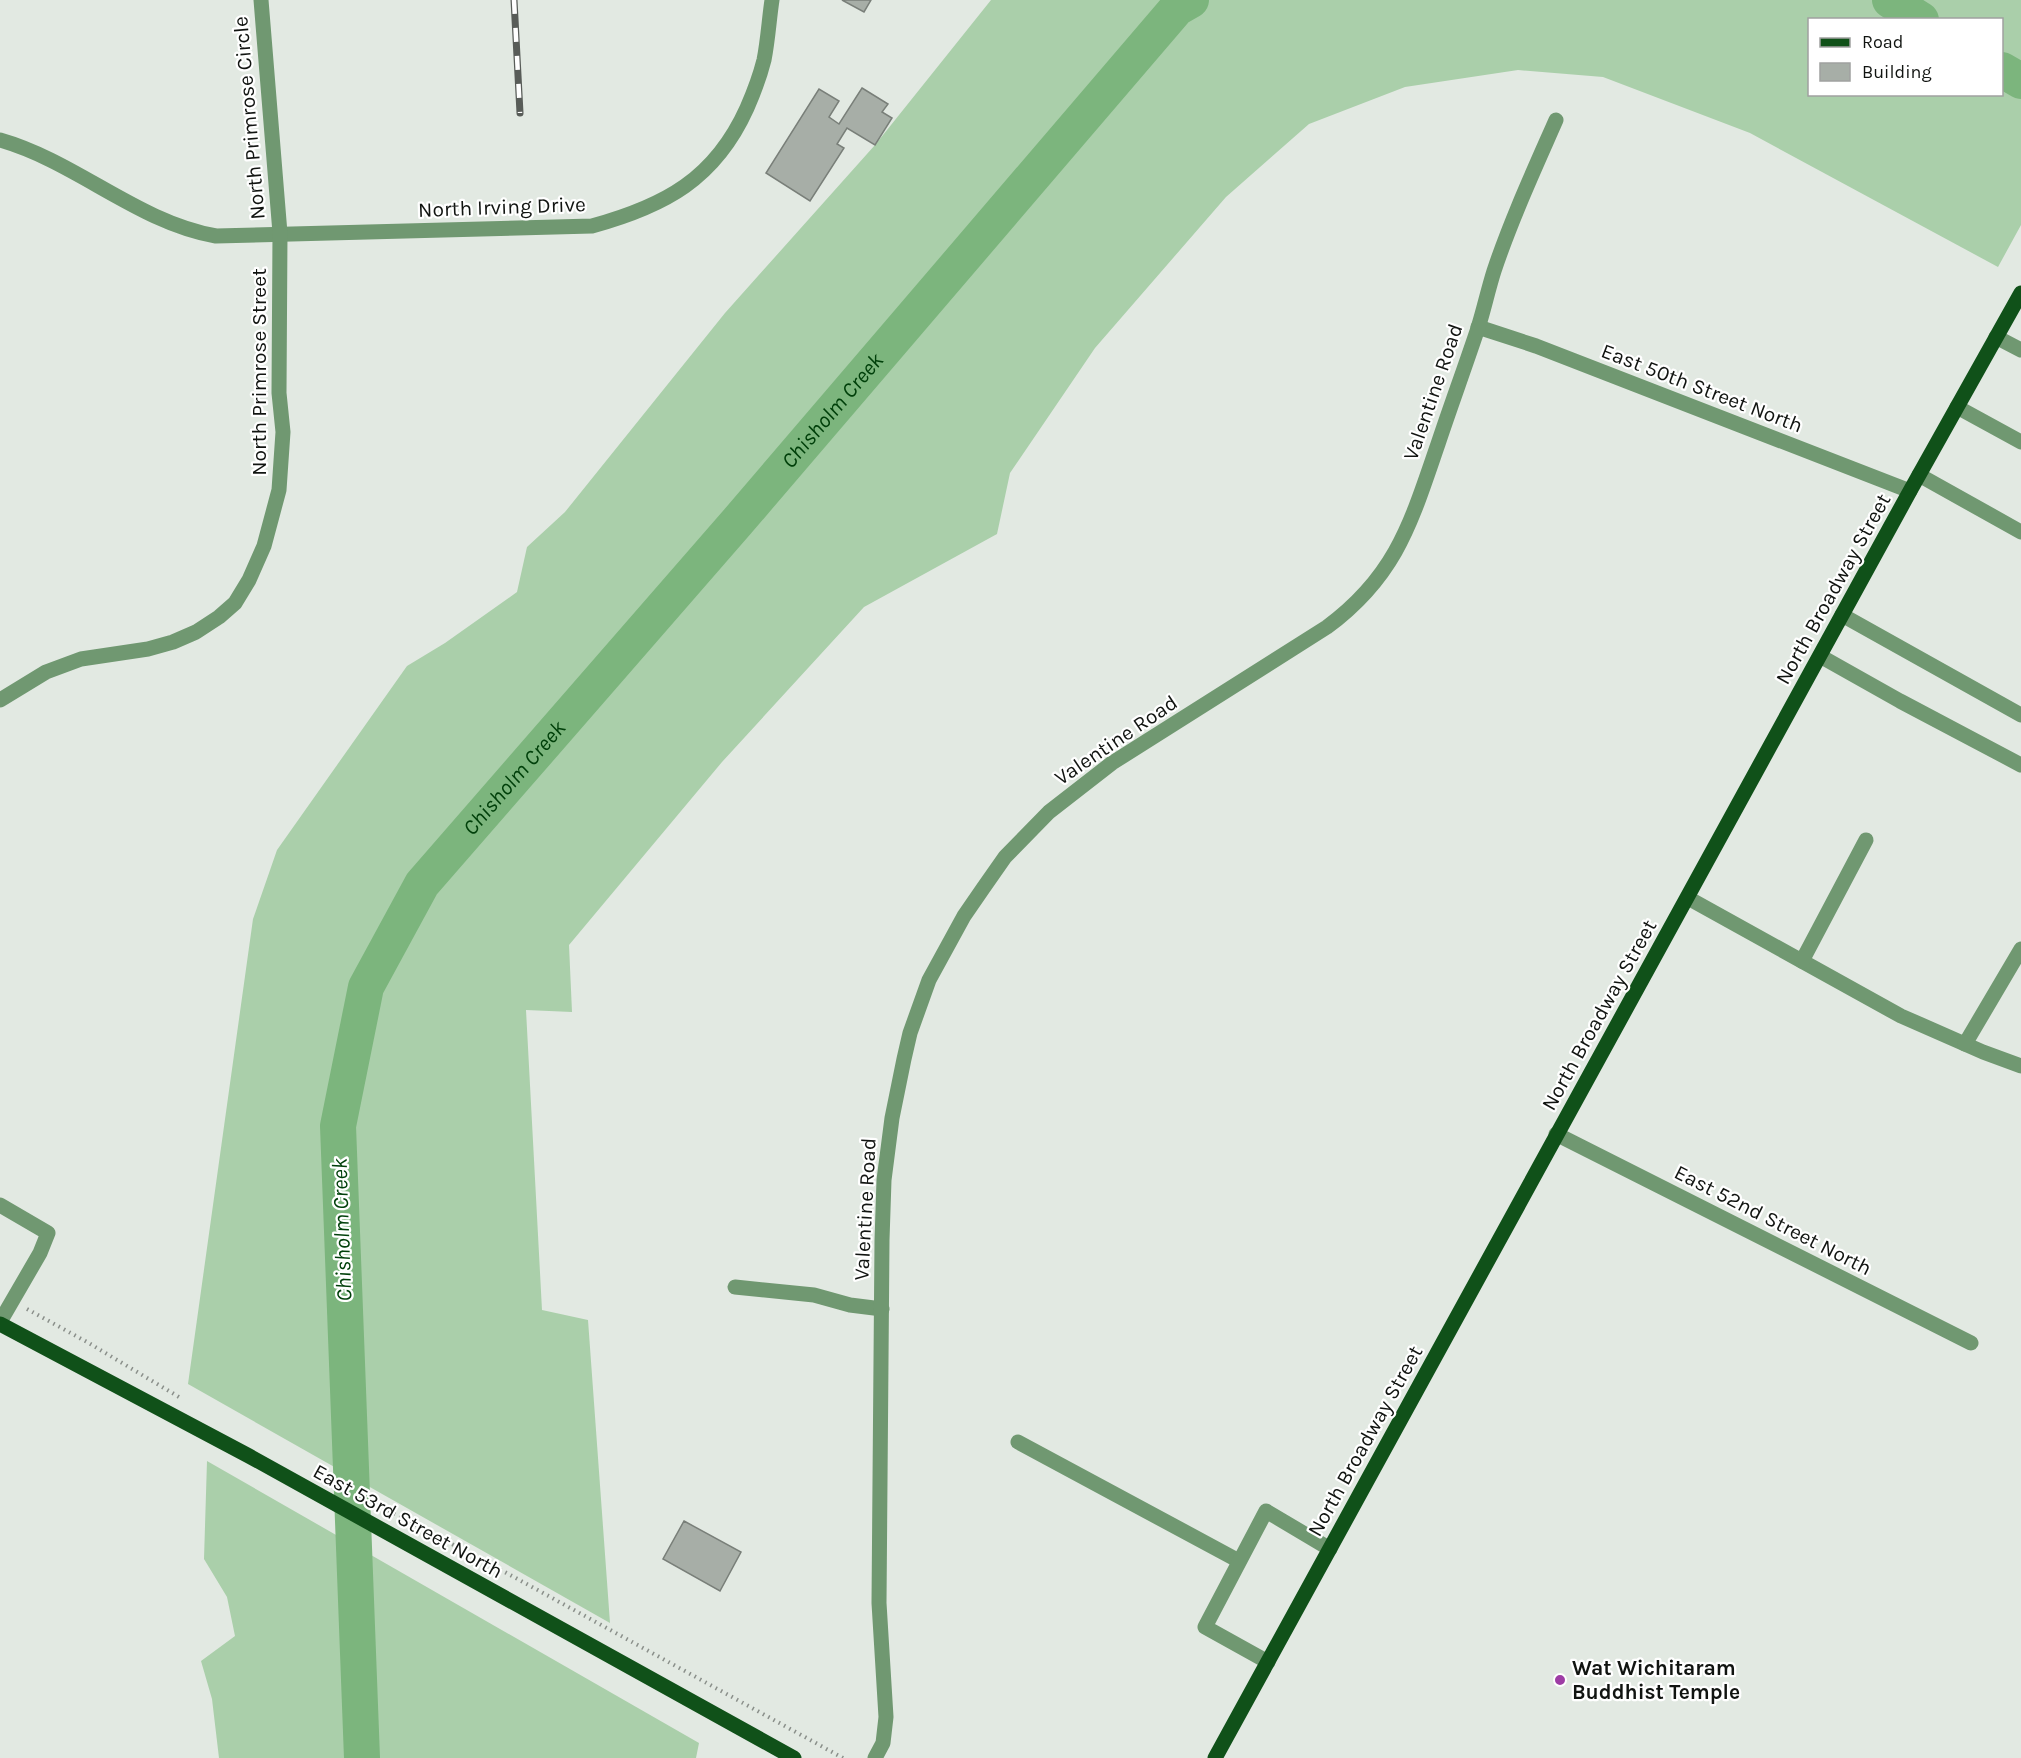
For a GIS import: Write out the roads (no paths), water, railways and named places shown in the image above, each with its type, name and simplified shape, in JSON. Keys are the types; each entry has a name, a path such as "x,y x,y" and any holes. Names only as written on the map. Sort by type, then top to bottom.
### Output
{"main road":[{"name":"North Broadway Street","path":"1215,1758 1556,1134 2021,293"},
{"name":"East 53rd Street North","path":"0,1323 249,1456 794,1758"}],"street":[{"name":"North Primrose Circle","path":"261,0 280,233"},
{"name":"North Irving Drive","path":"0,140 57,162 146,212 192,232 216,236 592,226 654,205 683,188 708,168 725,148 740,124 756,87 764,60 772,0"},
{"name":"Valentine Road","path":"875,1758 883,1743 886,1717 879,1603 884,1180 892,1118 904,1059 910,1033 929,980 964,916 1005,857 1072,792 1112,763 1327,627 1349,611 1365,595 1391,561 1410,524 1478,327 1504,243 1556,120"},
{"name":"North Primrose Street","path":"0,699 46,672 81,659 148,649 196,632 235,603 249,580 264,546 275,512 282,468 283,432 279,393 280,233"},
{"name":"East 50th Street North","path":"1478,327 1536,346 1910,491"},
{"path":"1996,337 2021,350"},
{"path":"1957,407 2021,442"},
{"path":"1919,475 2021,532"},
{"path":"1842,615 2021,715"},
{"path":"1820,656 2021,765"},
{"path":"1802,961 1866,840"},
{"path":"1688,898 1901,1016 2021,1066"},
{"path":"1965,1044 2021,949"},
{"name":"East 52nd Street North","path":"1556,1134 1971,1343"},
{"path":"0,1205 48,1233 40,1252 0,1323"},
{"path":"735,1287 814,1295 850,1305 882,1309"},
{"path":"1018,1442 1239,1561"},
{"path":"1268,1662 1205,1627 1266,1511 1330,1549"}],"waterway":[{"name":"Chisholm Creek","path":"362,1758 338,1126 366,987 422,884 738,521 1177,8 1191,0"},
{"name":"Chisholm Creek","path":"1890,0 1918,18"},
{"name":"Chisholm Creek","path":"2003,71 2021,81"}],"railway":[{"path":"514,0 520,113"}],"place":[{"name":"Wat Wichitaram Buddhist Temple","path":"1560,1680"}]}
